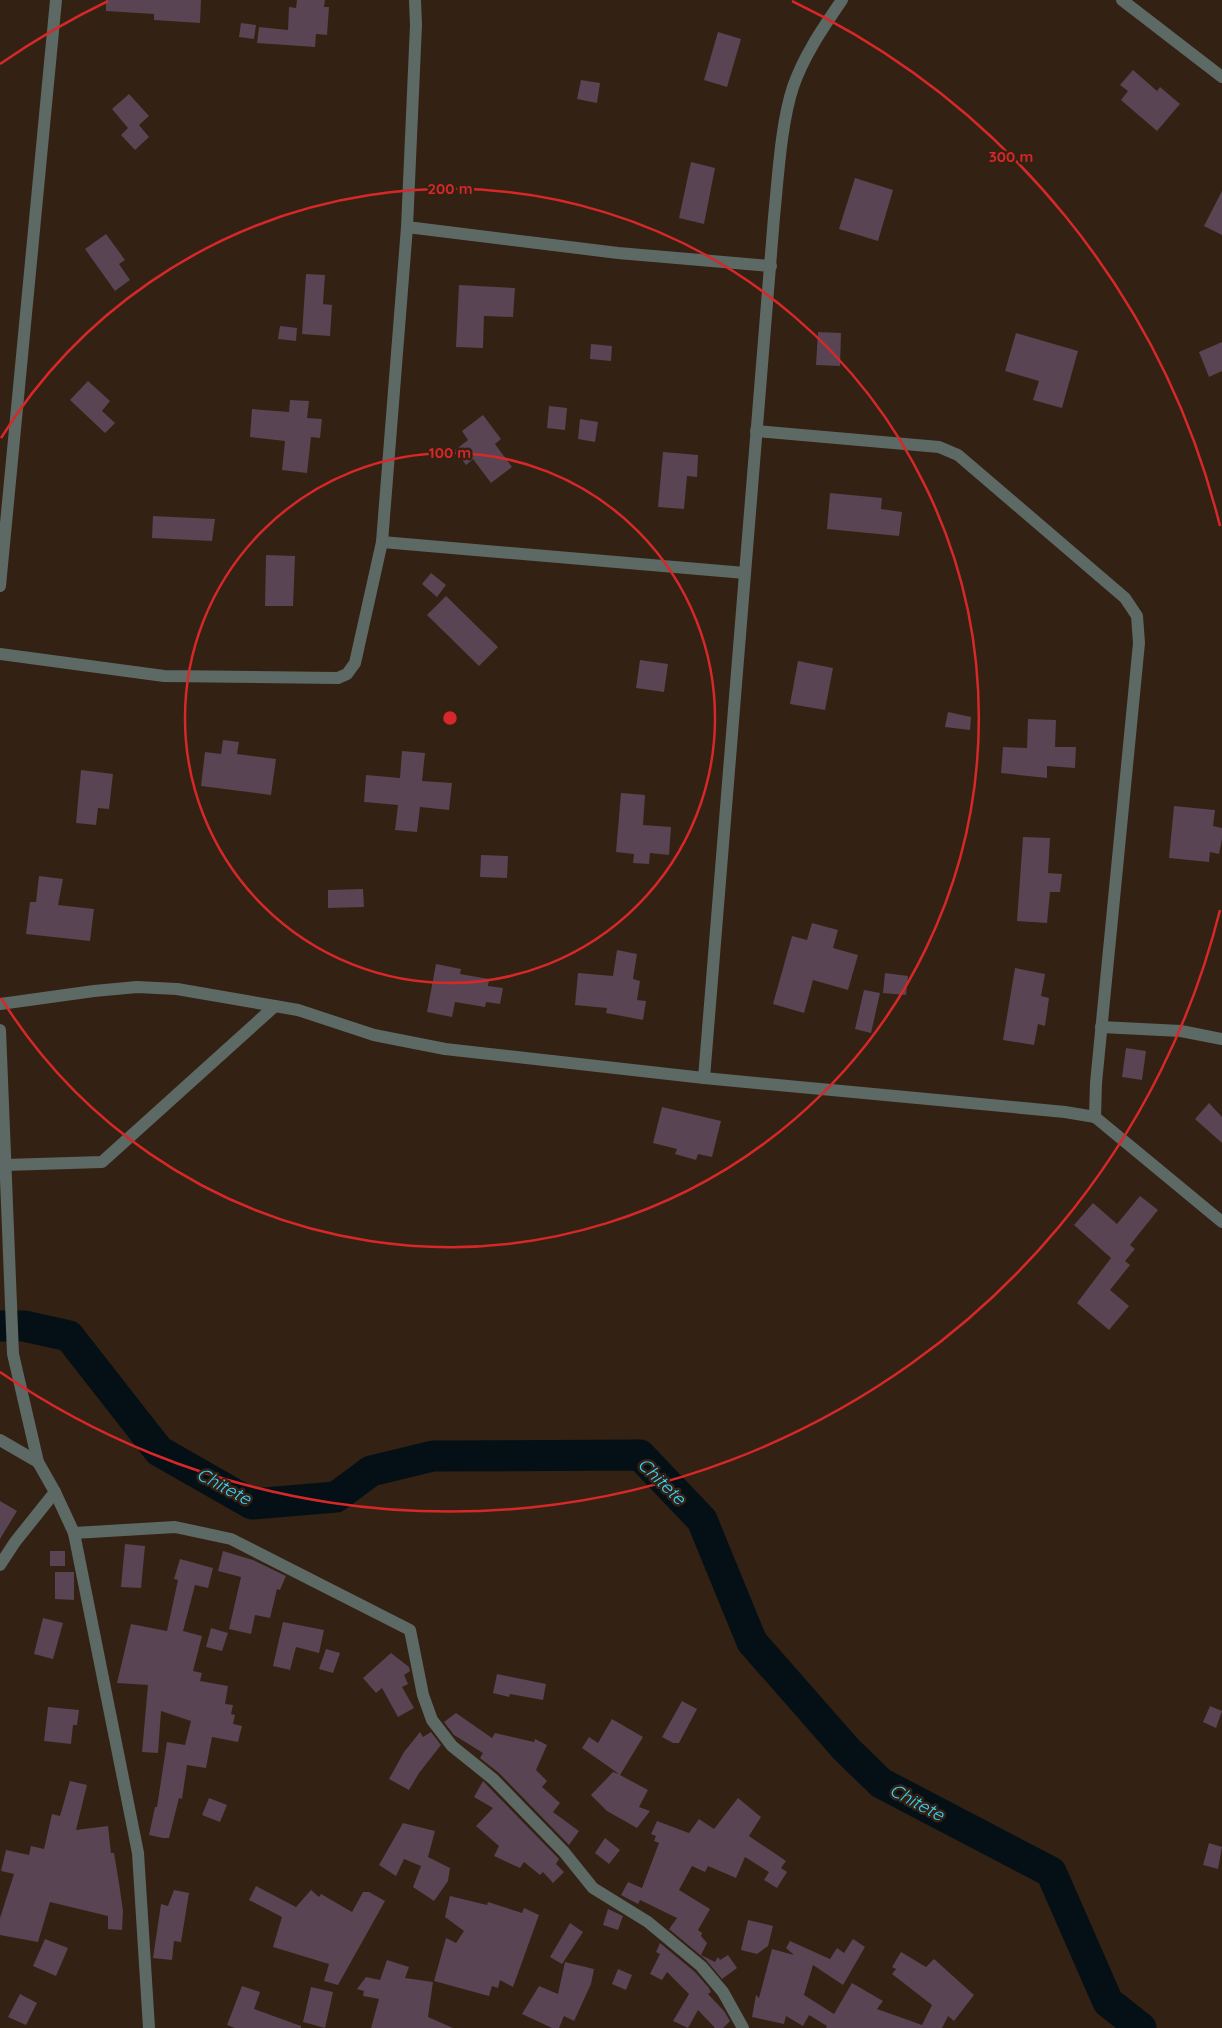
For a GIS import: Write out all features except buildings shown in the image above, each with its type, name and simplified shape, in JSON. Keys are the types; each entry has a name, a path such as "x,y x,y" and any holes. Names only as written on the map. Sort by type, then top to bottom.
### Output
{"street":[{"path":"0,586 56,0"},
{"path":"0,654 164,676 338,678 347,674 359,654 382,542 407,227 416,24 415,0"},
{"path":"704,1078 756,430 781,153 793,88 812,42 842,0"},
{"path":"1122,0 1222,77"},
{"path":"407,227 618,253 771,266"},
{"path":"756,430 939,447 958,455 1125,598 1137,616 1139,643 1101,1027 1095,1117"},
{"path":"382,542 745,572"},
{"path":"0,1004 94,990 137,987 177,989 298,1010 374,1035 445,1049 704,1078 1065,1112 1095,1117 1222,1222"},
{"path":"5,1165 88,1164 102,1162 275,1006"},
{"path":"1101,1027 1181,1031 1222,1039"},
{"path":"0,1030 13,1354 38,1462 55,1492 74,1533 138,1853 149,2028"},
{"path":"0,1440 38,1462"},
{"path":"0,1565 15,1542 55,1492"},
{"path":"74,1533 175,1527 231,1539 410,1630 423,1695 432,1720 452,1746 493,1779 564,1852 593,1888 648,1922 701,1966 723,1992 743,2028"}],"waterway":[{"name":"Chitete","path":"0,1326 24,1326 69,1336 159,1451 252,1504 336,1497 371,1471 433,1456 640,1455 702,1520 752,1642 846,1749 881,1783 1051,1872 1108,2002 1141,2028"}]}
